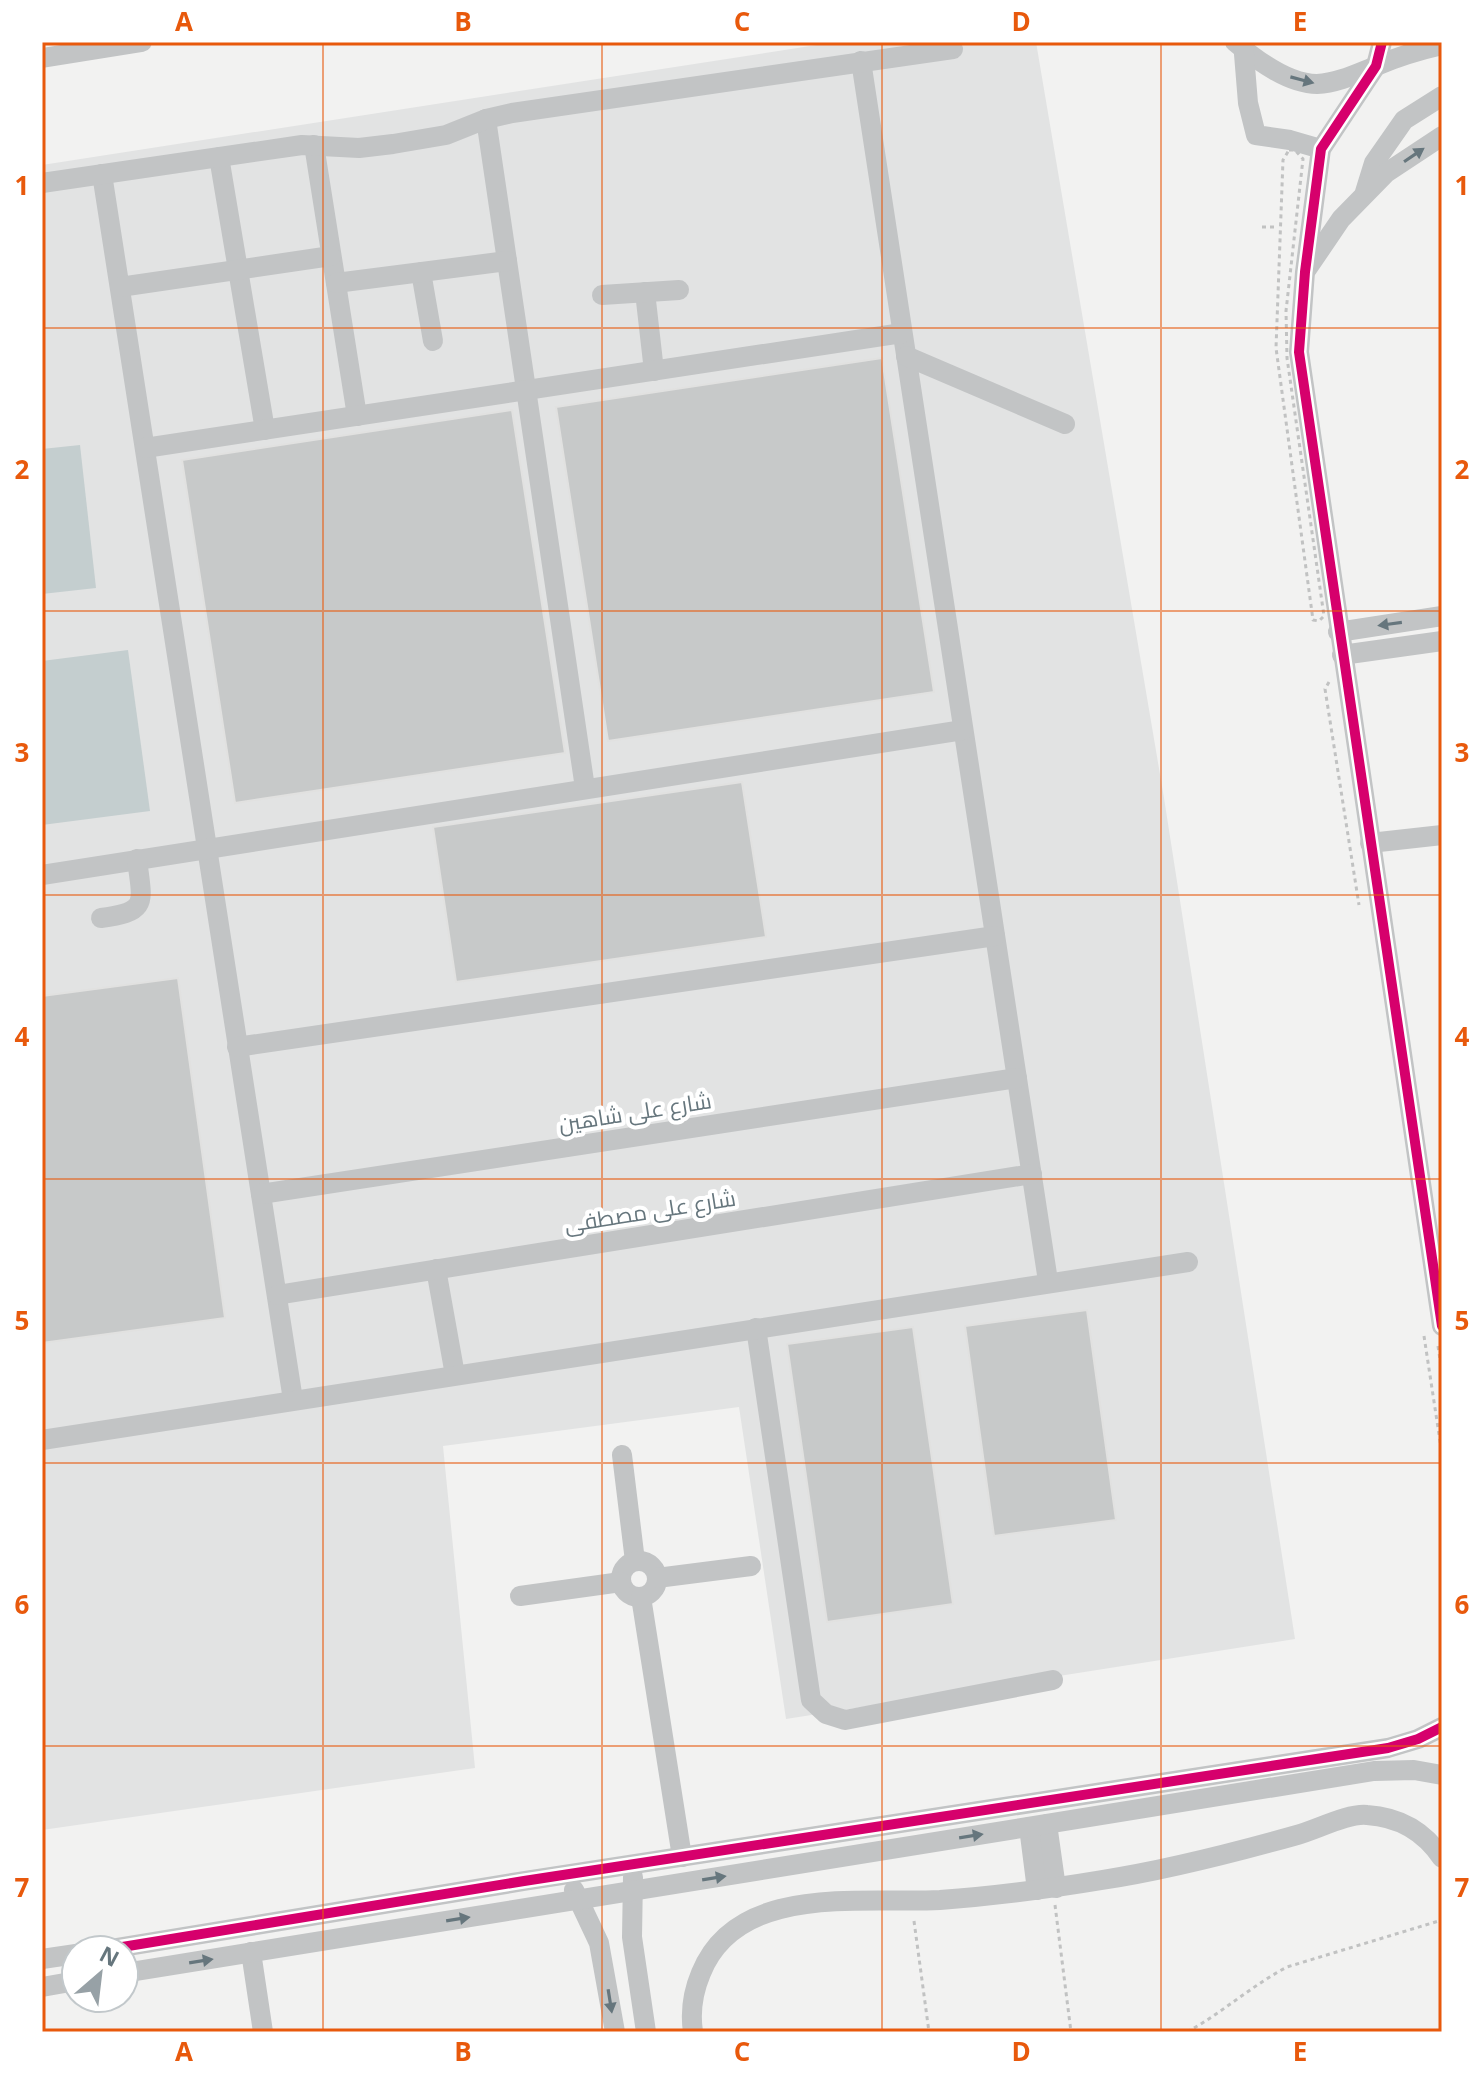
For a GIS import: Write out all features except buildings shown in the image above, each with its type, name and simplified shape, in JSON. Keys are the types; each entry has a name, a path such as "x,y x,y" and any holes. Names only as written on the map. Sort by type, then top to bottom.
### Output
{"street":[{"path":"64,42 87,51"},
{"path":"42,58 142,42"},
{"path":"1382,42 1376,66 1321,149 1305,272 1299,352 1442,1326"},
{"path":"1240,44 1285,75 1317,84 1359,74 1442,45"},
{"path":"1240,44 1256,135 1321,149"},
{"path":"42,183 314,145 359,148 393,144 446,135 486,119 512,113 953,49"},
{"path":"861,61 1048,1281"},
{"path":"1364,196 1374,163 1404,120 1442,96"},
{"path":"486,119 585,788"},
{"path":"1305,272 1341,219 1386,173 1442,136"},
{"path":"314,145 357,416"},
{"path":"219,157 265,430"},
{"path":"102,174 293,1400"},
{"path":"120,287 331,256"},
{"path":"336,283 507,261"},
{"path":"421,272 433,341"},
{"path":"602,295 679,290"},
{"path":"645,292 654,371"},
{"path":"145,448 902,333"},
{"path":"906,356 1065,424"},
{"path":"1338,632 1442,616"},
{"path":"1342,655 1442,641"},
{"path":"42,875 963,730"},
{"path":"1370,843 1442,835"},
{"path":"101,918 126,915 139,905 141,895 137,859"},
{"path":"237,1047 995,936"},
{"name":"شارع على شاهين","path":"261,1194 1017,1078"},
{"name":"شارع على مصطفى","path":"277,1295 1032,1174"},
{"path":"42,1440 1048,1281 1188,1262"},
{"path":"436,1269 455,1375"},
{"path":"756,1328 811,1700 818,1709 845,1720 1053,1680"},
{"path":"622,1455 635,1561"},
{"path":"641,1560 652,1566 657,1578 651,1592 641,1597 628,1594 621,1582 625,1566 641,1560"},
{"path":"657,1578 751,1566"},
{"path":"520,1596 621,1582"},
{"path":"641,1597 681,1883"},
{"path":"140,1945 524,1881 1404,1744 1442,1727"},
{"path":"1404,1744 1412,1752 1414,1770"},
{"path":"140,1970 1374,1771 1414,1770 1442,1775"},
{"path":"693,2032 694,1990 706,1959 728,1933 755,1915 787,1906 912,1901 1049,1889 1225,1855 1362,1814 1388,1817 1412,1827 1432,1843 1442,1858"},
{"path":"1038,1826 1049,1889"},
{"path":"632,1866 634,1890 631,1921 646,2032"},
{"path":"568,1875 604,1959 615,2032"},
{"path":"524,1881 530,1908"},
{"path":"275,1924 278,1948"},
{"path":"251,1952 263,2032"},
{"path":"604,1959 616,1953 634,1954"}],"path":[{"path":"1262,227 1279,227"},
{"path":"1049,1889 1071,2032"},
{"path":"912,1901 929,2032"},
{"path":"1187,2032 1287,1967 1442,1920"}],"shaded area":[{"path":"836,42 1036,42 1164,798 1295,1639 786,1719 739,1407 443,1446 475,1768 42,1830 42,165"},
{"path":"80,445 96,588 42,594 42,449"},
{"path":"128,650 150,811 42,825 42,661"}],"cycle path":[{"path":"1382,42 1376,66 1321,149 1305,272 1299,352 1442,1326"},
{"path":"140,1944 524,1881 1388,1748 1418,1739 1442,1727"}]}
